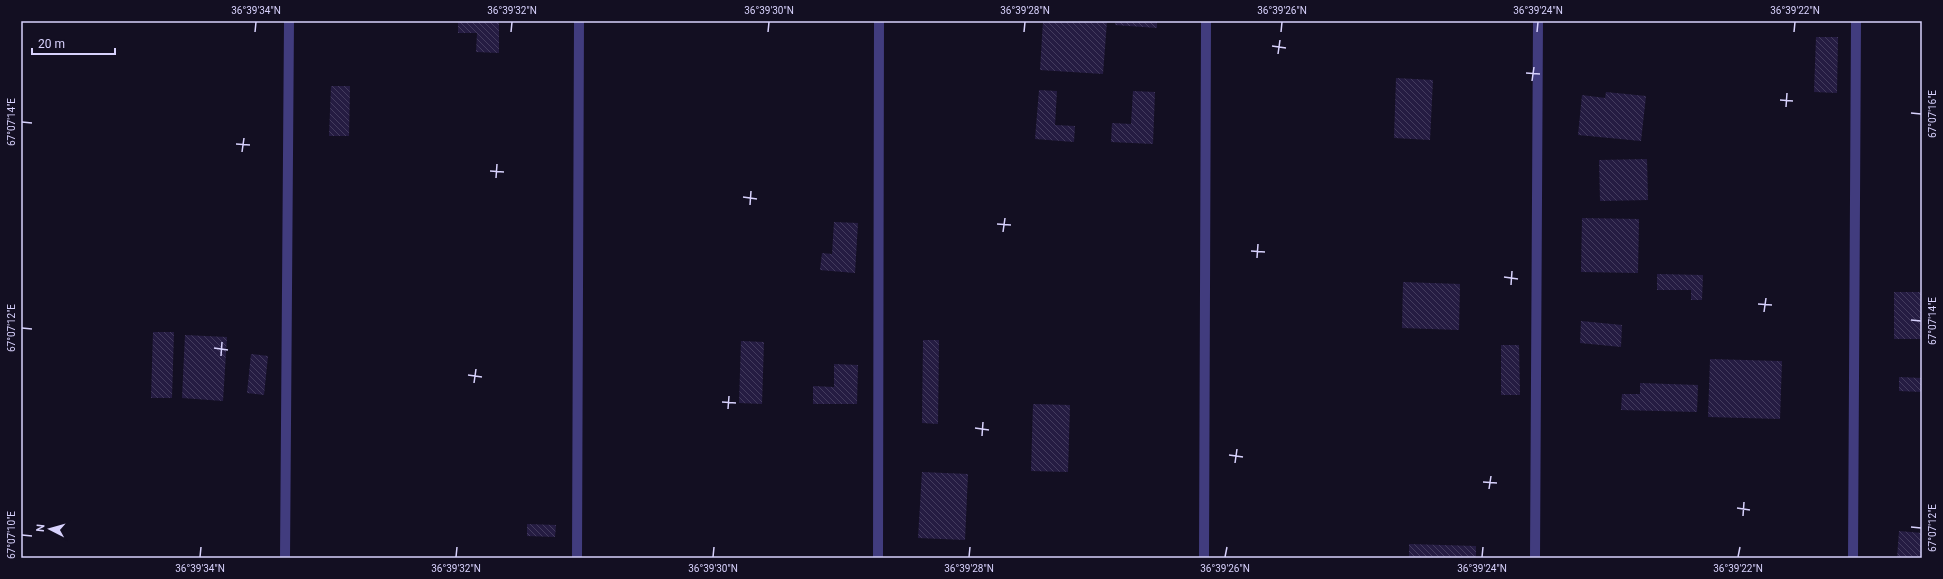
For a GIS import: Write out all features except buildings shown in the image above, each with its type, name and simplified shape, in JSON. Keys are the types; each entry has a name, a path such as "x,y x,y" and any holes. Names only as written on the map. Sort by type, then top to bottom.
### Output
{"street":[{"path":"286,558 289,21"},
{"path":"577,558 579,21"},
{"path":"878,558 879,21"},
{"path":"1204,558 1206,21"},
{"path":"1535,558 1538,21"},
{"path":"1853,558 1856,21"}]}
